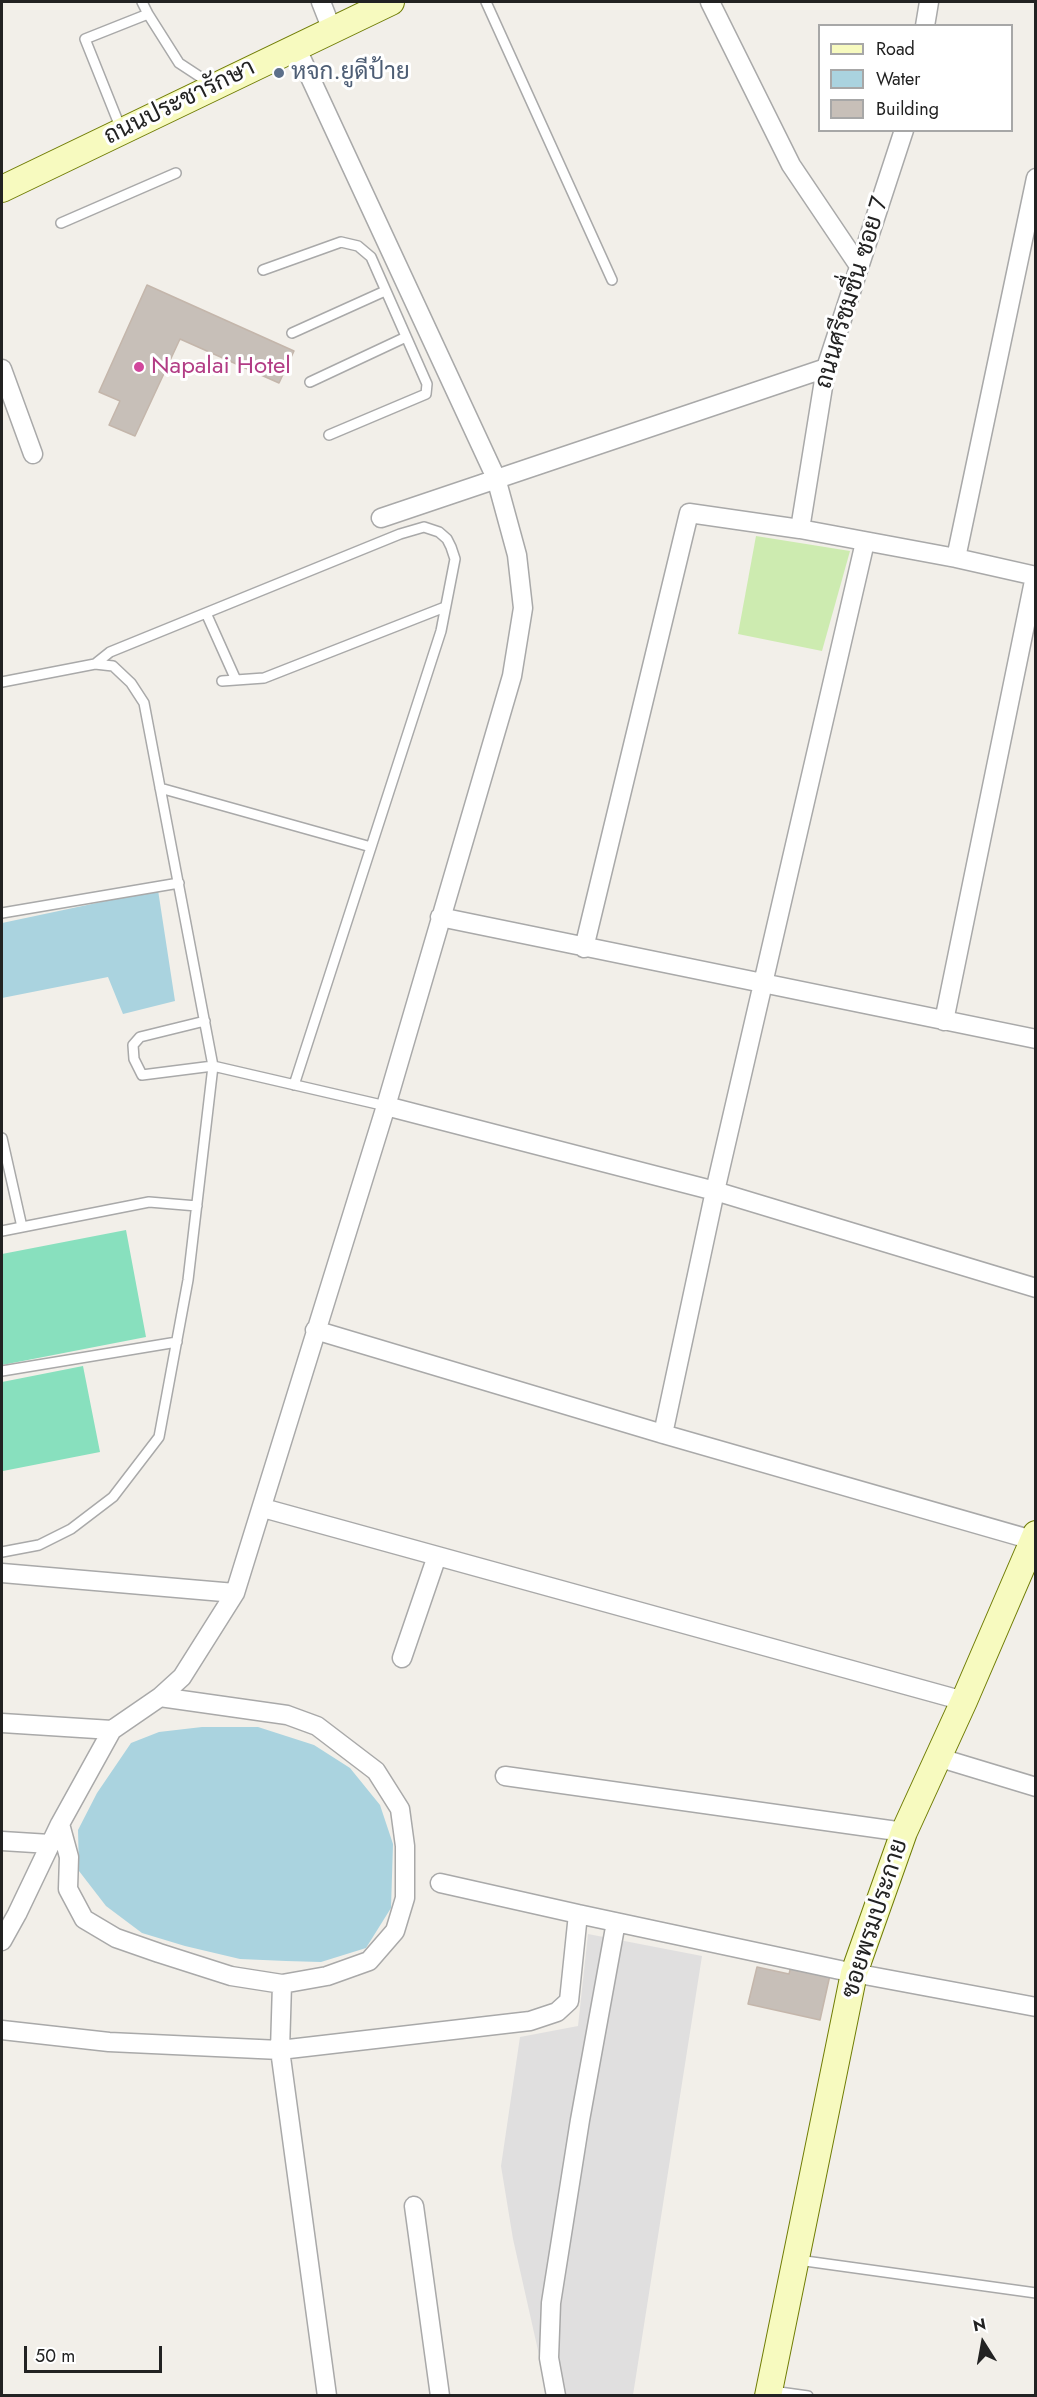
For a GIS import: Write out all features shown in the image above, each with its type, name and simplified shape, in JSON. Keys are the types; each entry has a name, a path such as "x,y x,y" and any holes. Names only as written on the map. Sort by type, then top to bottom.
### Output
{"street":[{"path":"321,2 332,30"},
{"name":"ถนนประชารักษา","path":"2,189 388,2"},
{"path":"710,2 791,165 859,266"},
{"path":"925,24 929,2"},
{"path":"2,1941 60,1824 112,1730 160,1697 182,1677 235,1593 386,1106 512,676 523,608 517,555 496,478 296,48"},
{"name":"ถนนศรีชมชื่น ซอย 7","path":"800,529 826,368 903,132"},
{"path":"956,558 1035,178"},
{"path":"381,518 826,368"},
{"path":"2,369 33,454"},
{"path":"584,948 689,513 800,529 956,558 1035,576 944,1021"},
{"path":"663,1434 716,1191 865,542"},
{"path":"440,917 1035,1039"},
{"path":"386,1106 716,1191 1035,1288"},
{"path":"315,1330 663,1434 1035,1538"},
{"path":"263,1508 964,1701"},
{"name":"ซอยพรมประกาย","path":"769,2393 854,1973 904,1832 1035,1538"},
{"path":"402,1658 437,1556"},
{"path":"2,1573 235,1593"},
{"path":"60,1824 69,1857 68,1889 84,1919 116,1938 231,1976 282,1984 327,1976 369,1960 395,1931 405,1898 405,1846 400,1809 376,1771 316,1726 287,1715 160,1697"},
{"path":"2,1723 112,1730"},
{"path":"937,1757 1035,1787"},
{"path":"506,1776 904,1832"},
{"path":"2,1841 50,1844"},
{"path":"440,1883 854,1973 1035,2007"},
{"path":"2,2030 109,2042 280,2050 530,2021 557,2012 569,2001 578,1914"},
{"path":"556,2396 549,2358 551,2303 580,2120 616,1922"},
{"path":"282,1984 280,2050 327,2396"},
{"path":"414,2206 440,2396"}],"lane":[{"path":"142,2 179,63 214,87"},
{"path":"486,2 612,280"},
{"path":"122,131 86,39 148,14"},
{"path":"61,223 176,173"},
{"path":"263,270 341,242 358,246 371,257 428,384 426,394 329,435"},
{"path":"292,333 386,291"},
{"path":"310,382 406,337"},
{"path":"95,664 110,652 400,534 424,527 439,532 447,539 455,560 441,630 294,1085"},
{"path":"222,681 264,678 445,608"},
{"path":"206,613 236,680"},
{"path":"2,682 95,664 113,666 131,683 144,702 213,1065 188,1280 159,1437 112,1497 71,1529 39,1545 2,1552"},
{"path":"160,788 371,847"},
{"path":"2,913 178,884"},
{"path":"205,1021 140,1037 133,1045 134,1059 142,1075 213,1065 386,1106"},
{"path":"2,1138 22,1227"},
{"path":"2,1231 149,1202 197,1206"},
{"path":"2,1371 177,1342"},
{"path":"796,2259 1035,2294"},
{"path":"769,2393 808,2396"}],"shaded area":[{"path":"588,1934 702,1956 633,2395 548,2395 513,2239 501,2166 520,2037 578,2026"}],"green space":[{"path":"756,536 850,551 822,651 738,634"},
{"path":"126,1230 146,1337 2,1365 2,1254"},
{"path":"83,1366 100,1452 3,1471 2,1382"}],"water":[{"path":"158,890 175,1001 123,1014 108,977 2,998 2,923"},
{"path":"202,1727 258,1727 314,1745 350,1768 380,1805 393,1844 391,1908 366,1948 321,1962 240,1959 185,1946 142,1933 106,1906 79,1871 78,1830 97,1793 131,1743 159,1732"}],"building":[{"name":"Napalai Hotel","path":"147,285 294,351 279,383 180,339 135,436 109,425 120,401 99,392"},
{"path":"791,1966 830,1975 820,2020 748,2004 757,1967 789,1974"}],"place":[{"name":"หจก.ยูดีป้าย","path":"279,73"},
{"name":"Napalai Hotel","path":"139,367"}]}
